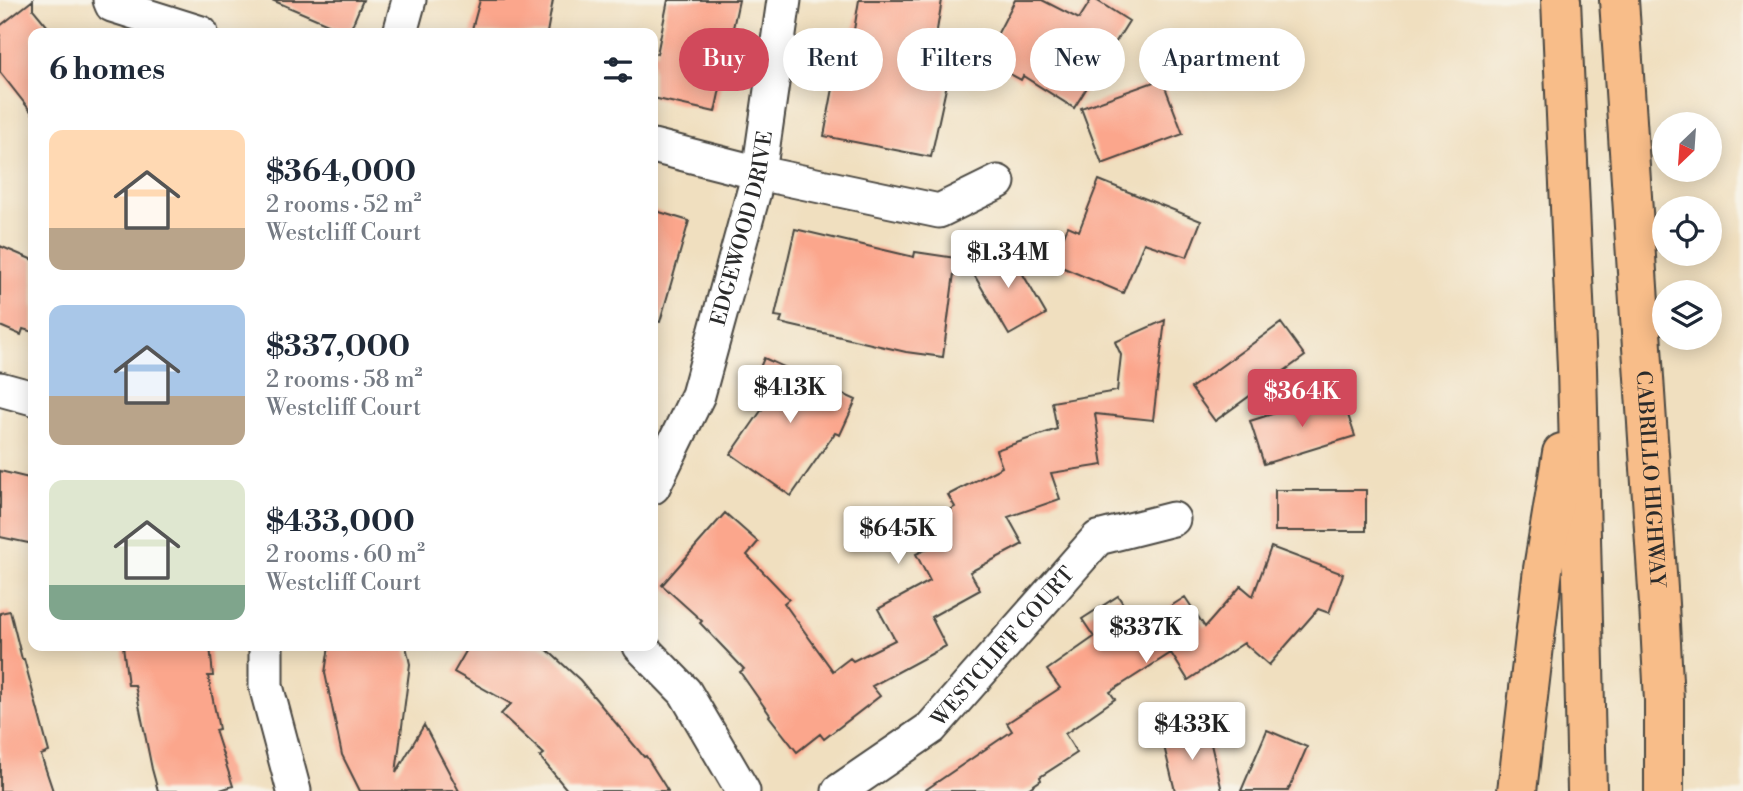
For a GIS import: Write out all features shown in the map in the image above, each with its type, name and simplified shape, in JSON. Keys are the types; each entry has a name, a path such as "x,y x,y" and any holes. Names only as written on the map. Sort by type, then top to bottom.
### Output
{"highway":[{"path":"1561,0 1577,368 1587,791"},
{"name":"CABRILLO HIGHWAY","path":"1619,0 1659,604 1664,701 1664,791"},
{"path":"1517,791 1547,539 1577,368"}],"street":[{"path":"110,0 112,5 185,28"},
{"path":"401,28 409,0"},
{"name":"EDGEWOOD DRIVE","path":"658,477 698,396 759,173 784,0"},
{"path":"658,147 759,173 939,211 998,182"},
{"path":"0,389 28,397"},
{"name":"WESTCLIFF COURT","path":"839,791 930,728 1098,538 1173,519"},
{"path":"267,651 266,686 294,791"},
{"path":"645,651 685,692 743,791"}],"building":[{"path":"33,0 33,9 49,28 28,28 28,108 0,72 0,26"},
{"path":"272,0 363,0 351,28 337,28"},
{"path":"480,0 553,0 548,28 472,28"},
{"path":"668,0 739,0 733,28 679,28 679,91 720,91 715,112 658,99 658,49"},
{"path":"859,0 942,0 937,28 897,28 897,91 945,91 931,157 824,136 832,91 883,91 883,28 854,28"},
{"path":"1015,0 1042,0 1079,19 1091,0 1096,0 1129,21 1125,28 1030,28 1030,80 1023,76 1021,80 1016,77 1016,28 1001,28"},
{"path":"1139,87 1139,91 1167,91 1183,134 1102,164 1081,108"},
{"path":"1047,91 1085,91 1074,108"},
{"path":"1099,180 1201,221 1187,257 1144,243 1123,293 1052,263 1068,226 1079,231"},
{"path":"658,212 689,221 658,322"},
{"path":"795,229 914,257 915,252 956,258 943,357 906,352 780,323 782,317 775,316"},
{"path":"1006,245 1046,314 1009,335 969,266"},
{"path":"0,246 28,258 28,330 23,329 21,335 0,326"},
{"path":"1165,320 1153,420 1095,414 1103,465 1051,473 1060,499 1008,517 1023,544 970,572 980,590 931,617 946,646 872,686 880,696 824,739 820,734 797,752 740,672 744,669 700,623 702,621 662,585 725,513 758,542 747,555 789,599 784,603 833,671 850,658 853,661 895,640 878,609 930,581 916,554 929,548 918,528 955,507 948,495 1002,467 996,450 1057,429 1052,402 1117,391 1121,355 1115,342"},
{"path":"1281,323 1305,356 1215,421 1191,388"},
{"path":"764,358 856,400 840,435 835,433 791,496 731,454 763,408 746,400"},
{"path":"1342,397 1355,436 1264,464 1250,421 1316,400 1317,404"},
{"path":"0,471 28,478 28,543 0,537"},
{"path":"1275,490 1366,490 1366,531 1275,531"},
{"path":"1271,547 1343,574 1329,613 1318,609 1269,665 1244,643 1188,680 1171,653 1110,692 1115,699 1065,734 1077,753 1040,777 1041,780 1025,791 924,791 1012,731 1007,723 1060,688 1047,670 1094,637 1082,619 1118,596 1138,627 1185,597 1205,627 1241,586 1253,596"},
{"path":"10,611 49,752 41,755 53,791 0,791 0,613"},
{"path":"124,651 210,651 213,676 208,676 219,729 215,730 233,786 217,791 158,791 135,685 128,685"},
{"path":"328,651 407,651 410,664 396,773 424,725 459,791 360,791 342,755 325,673"},
{"path":"466,651 548,651 580,680 644,757 646,756 668,791 568,791 540,757 544,754 501,714 511,704 454,672"},
{"path":"1207,727 1222,791 1175,791 1162,738"},
{"path":"1267,730 1307,747 1288,791 1241,791"}]}
